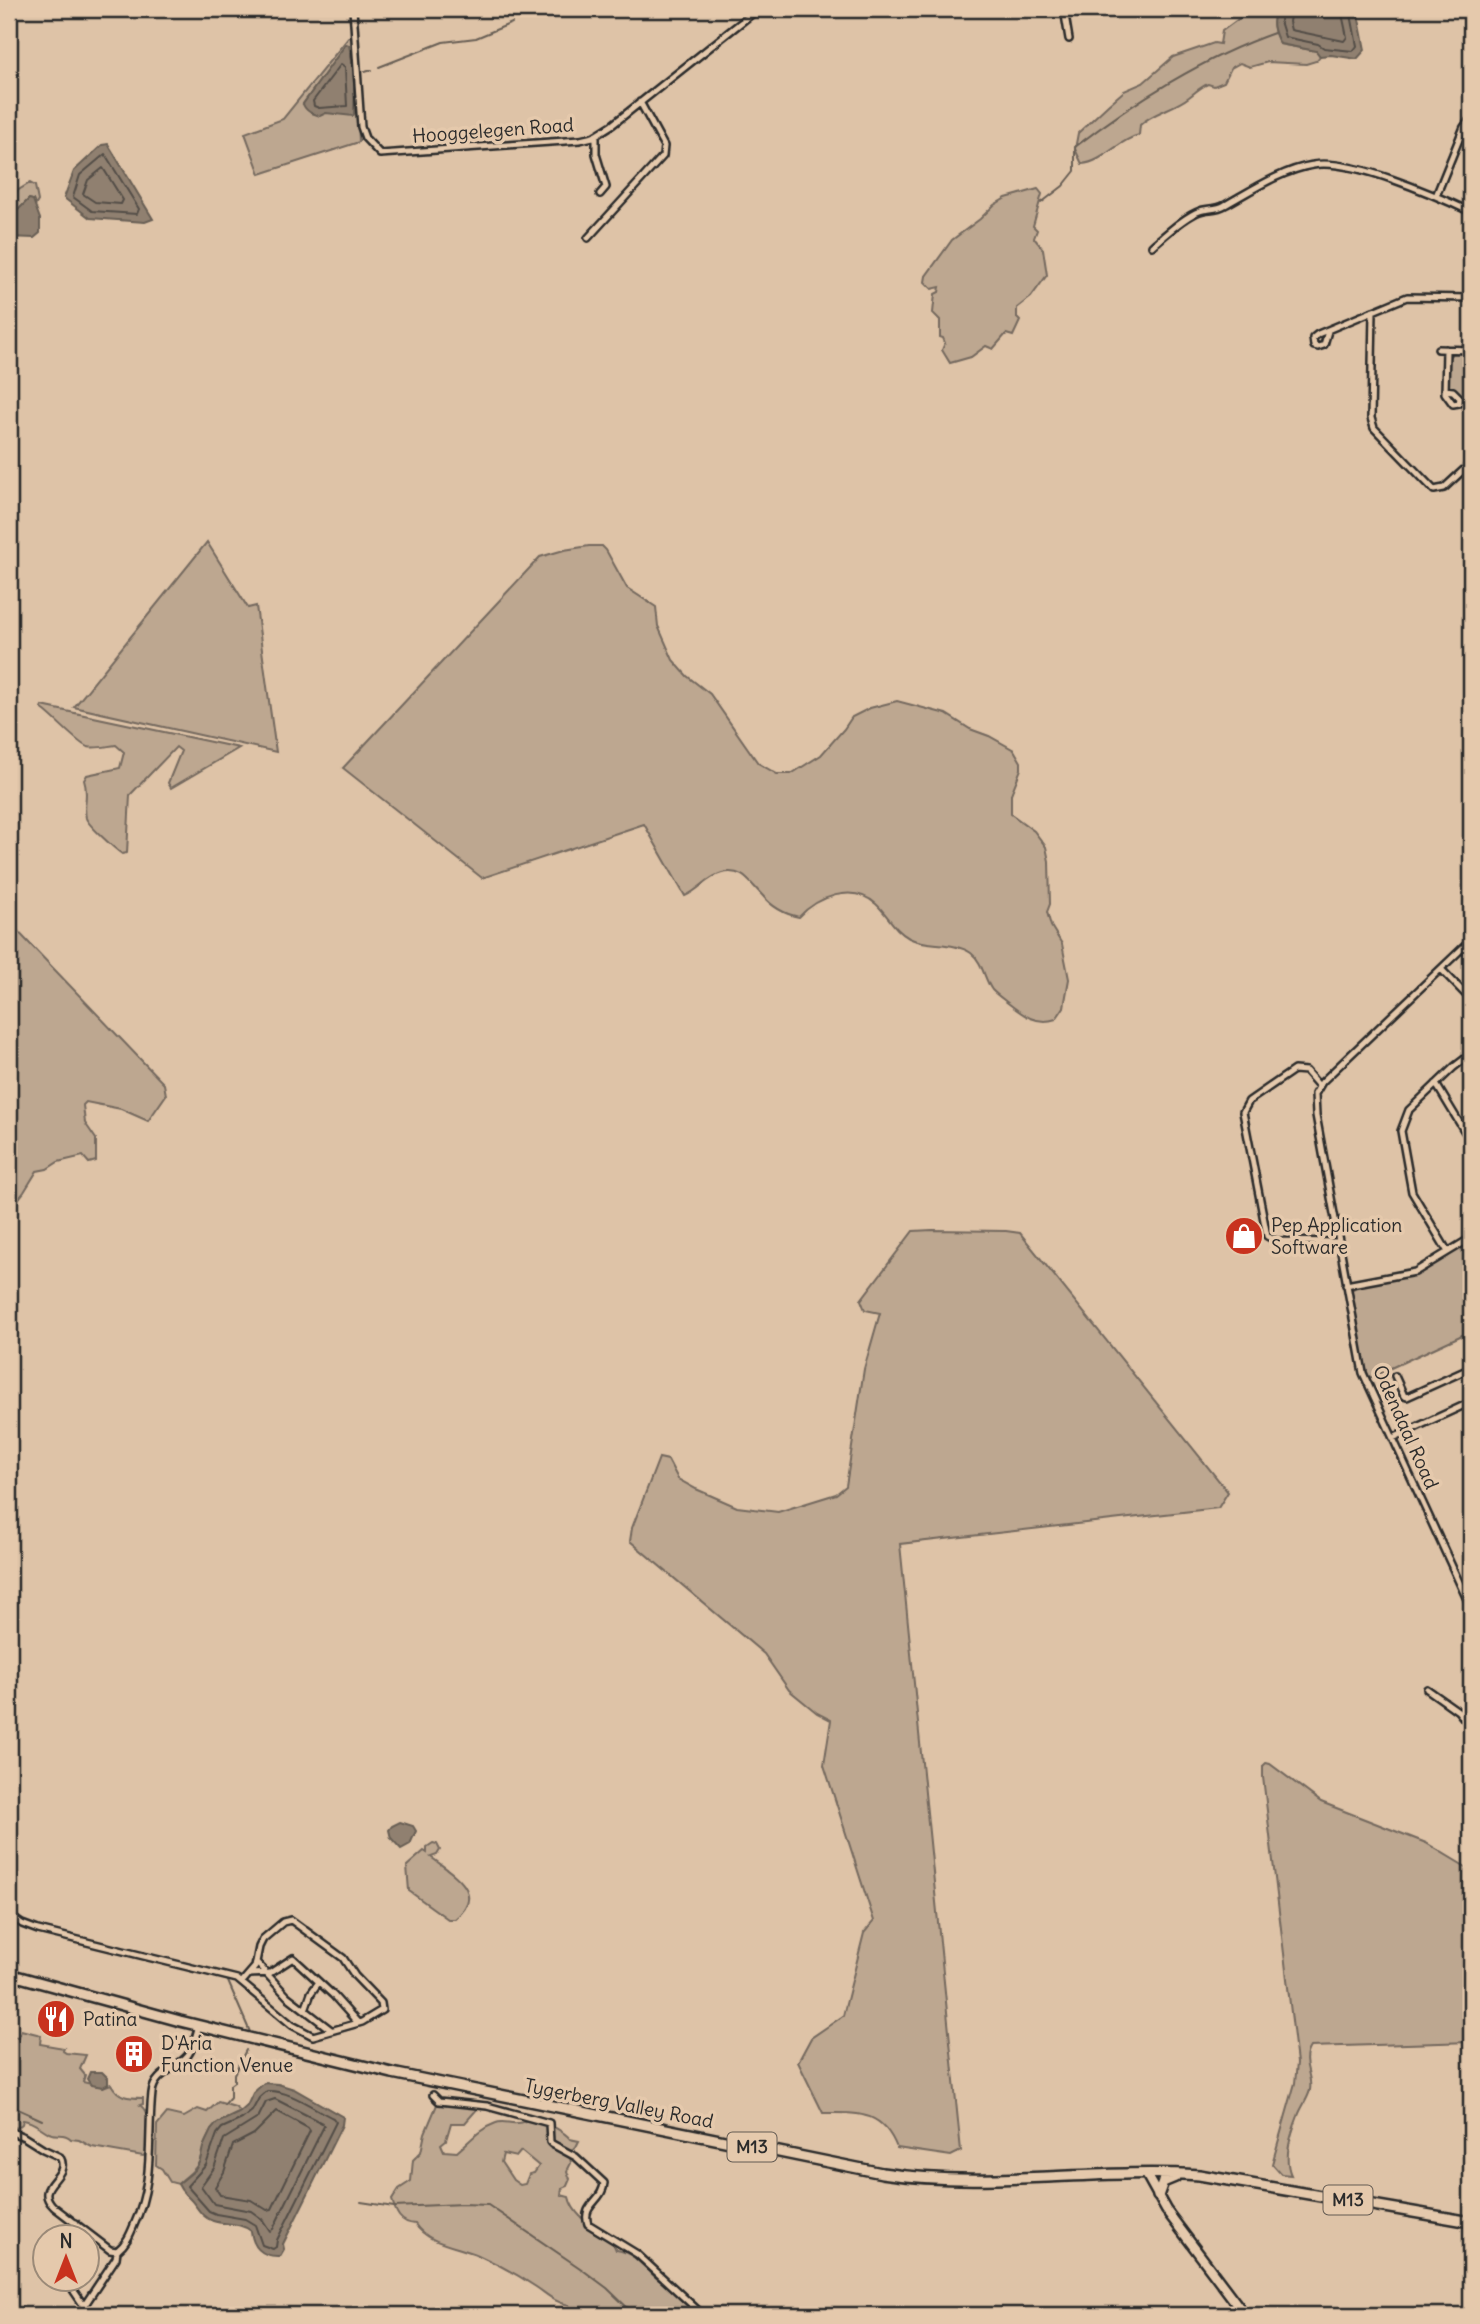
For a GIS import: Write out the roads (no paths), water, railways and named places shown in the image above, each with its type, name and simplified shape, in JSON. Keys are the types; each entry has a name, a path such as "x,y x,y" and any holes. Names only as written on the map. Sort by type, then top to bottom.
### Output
{"main road":[{"name":"Tygerberg Valley Road","path":"9,1975 306,2053 472,2091 901,2176 958,2181 1146,2174"},
{"name":"M13","path":"1146,2174 1190,2174 1471,2222"},
{"path":"1146,2174 1177,2225 1242,2313"},
{"path":"1158,2196 1165,2180 1190,2174"}],"street":[{"name":"Hooggelegen Road","path":"353,9 361,127 365,138 380,154 559,142 596,135 758,9"},
{"path":"1064,9 1069,39"},
{"path":"588,238 663,156 664,146 640,102"},
{"path":"1436,196 1464,127 1471,118"},
{"path":"596,135 596,154 606,187 600,194"},
{"path":"1152,246 1196,212 1219,208 1296,169 1325,164 1351,168 1436,196 1471,212"},
{"path":"1328,331 1407,297 1471,298"},
{"path":"1373,311 1371,418 1374,428 1434,490 1444,488 1471,463"},
{"path":"1438,349 1471,350"},
{"path":"1445,390 1446,349"},
{"path":"1339,1242 1276,1241 1267,1236 1243,1112 1247,1103 1294,1070 1306,1071 1319,1086 1471,940"},
{"path":"1441,969 1471,1000"},
{"path":"1448,1252 1412,1192 1401,1139 1402,1125 1409,1110 1471,1054"},
{"path":"1436,1084 1471,1142"},
{"name":"Odendaal Road","path":"1319,1086 1315,1099 1316,1115 1363,1373 1471,1608"},
{"path":"1346,1284 1415,1272 1471,1238"},
{"path":"1395,1376 1404,1396 1408,1397 1471,1368"},
{"path":"1393,1438 1471,1402"},
{"path":"1427,1689 1458,1711 1471,1727"},
{"path":"9,1915 38,1930 242,1982 279,2015 299,2030 313,2036 358,2023 380,2012 381,2003 355,1976 343,1958 295,1921 285,1920 267,1934 259,1947 250,1974 242,1982"},
{"path":"250,1974 274,1971 293,1958 358,2023"},
{"path":"256,1962 290,1999 331,2031"},
{"path":"305,2010 311,1993 319,1982"},
{"path":"78,2315 116,2258 117,2251 125,2244 139,2216 150,2161 154,2085 164,2073 188,2055 198,2025"},
{"path":"306,2053 313,2036"},
{"path":"433,2095 439,2101 487,2106 549,2123 550,2142 576,2157 604,2183 601,2196 587,2210 589,2224 637,2254 704,2315"},
{"path":"9,2131 62,2160 62,2170 50,2185 47,2196 54,2207 75,2222"},
{"path":"102,2244 110,2250 117,2251"},
{"path":"74,2292 84,2306"}],"water":[{"path":"1276,9 1357,9 1365,50 1357,59 1320,56 1316,51 1280,44 1274,26"},
{"path":"346,44 349,45 353,70 354,114 326,113 320,116 312,113 303,104"},
{"path":"108,144 153,219 145,222 90,218 64,198 74,171 102,145"},
{"path":"29,199 33,200 40,219 40,233 34,238 9,237 9,219"},
{"path":"400,1822 413,1826 416,1831 410,1844 401,1849 391,1838 389,1830"},
{"path":"90,2072 102,2072 108,2078 108,2084 103,2087 91,2085 87,2079"},
{"path":"264,2083 294,2089 343,2117 342,2125 283,2244 284,2249 280,2256 263,2253 256,2247 251,2231 247,2228 205,2217 178,2184 195,2170 211,2130 217,2123 239,2113 247,2106 253,2093"}],"waterway":[{"path":"518,18 526,9"},
{"path":"379,67 443,42 476,38 512,23"},
{"path":"1041,203 1063,186 1075,171 1075,147 1097,130 1170,82 1222,55 1274,33"},
{"path":"365,72 372,70"},
{"path":"227,1979 250,2032"},
{"path":"224,2105 230,2098 230,2085 234,2082 234,2074 246,2050"},
{"path":"9,2105 42,2120"},
{"path":"361,2202 394,2207 488,2205 607,2288 635,2315"}],"place":[{"name":"Pep Application Software","path":"1244,1236"},
{"name":"Patina","path":"56,2019"},
{"name":"D'Aria Function Venue","path":"134,2054"}]}
